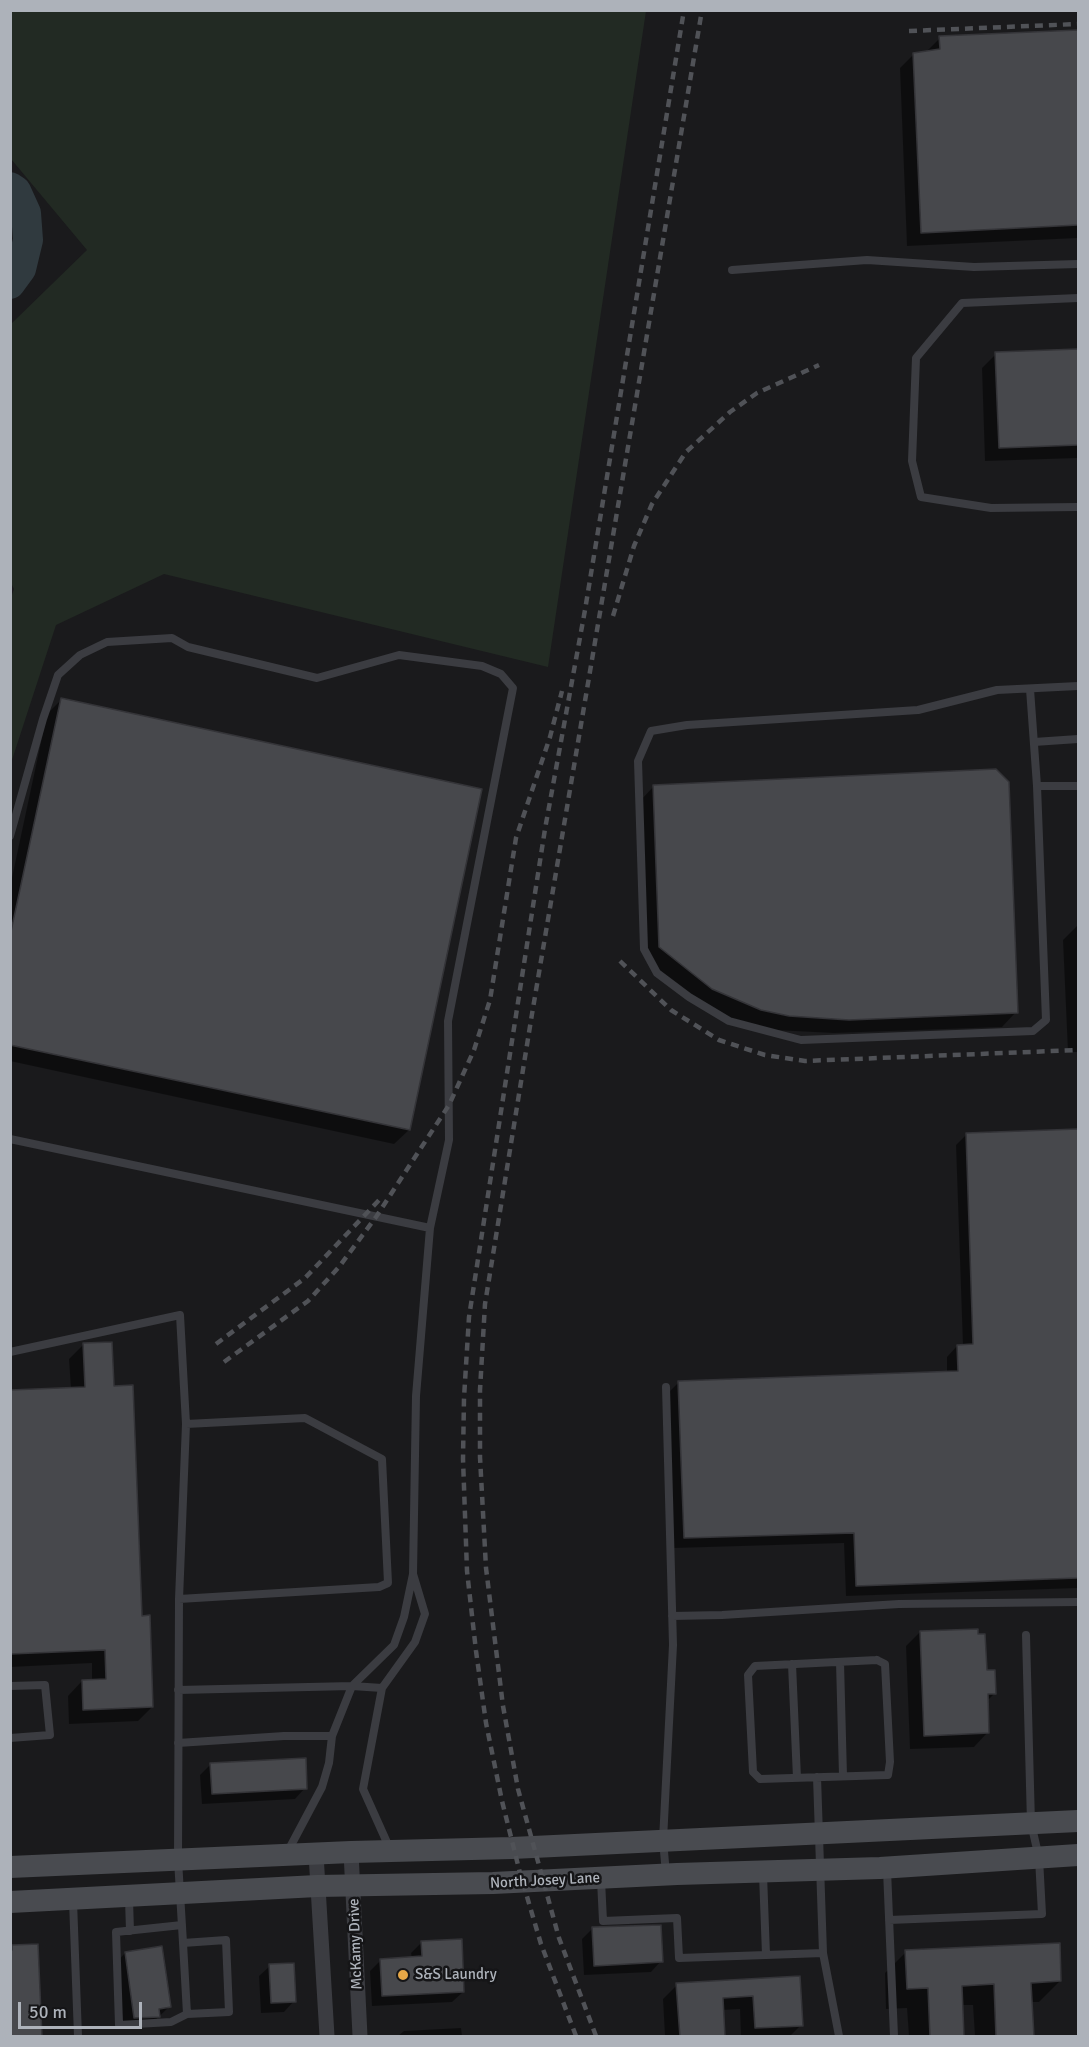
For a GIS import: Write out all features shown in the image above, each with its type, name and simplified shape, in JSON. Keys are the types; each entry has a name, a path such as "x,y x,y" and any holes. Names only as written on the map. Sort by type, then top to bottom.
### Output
{"main road":[{"path":"10,1867 1078,1821"},
{"name":"North Josey Lane","path":"10,1902 317,1886 493,1883 886,1868 1078,1855"}],"street":[{"name":"McKamy Drive","path":"351,1852 360,2037"},
{"path":"316,1854 327,2037"}],"lane":[{"path":"732,270 867,261 974,267 1078,264"},
{"path":"1078,298 962,303 916,358 912,461 921,498 991,508 1078,507"},
{"path":"10,836 43,719 58,675 80,655 107,642 172,638 188,647 317,678 399,655 482,666 501,674 513,688 448,1022 449,1140 430,1228 416,1396 412,1574 404,1617 394,1645 352,1686 332,1736 322,1787 285,1856"},
{"path":"1030,688 1037,786 1046,1020 1033,1031 801,1040 729,1021 689,997 657,973 644,949 638,761 651,731 687,725 918,710 997,690 1030,688 1078,686"},
{"path":"1034,742 1078,739"},
{"path":"1037,786 1078,786"},
{"path":"10,1139 430,1228"},
{"path":"10,1352 180,1315 186,1424 177,1690 178,1860 187,2014"},
{"path":"666,1387 673,1645 663,1840 666,1875"},
{"path":"179,1599 379,1587 388,1583 382,1459 305,1418 186,1424"},
{"path":"391,1851 363,1789 382,1688 415,1642 425,1614 412,1574"},
{"path":"672,1616 899,1604 1078,1602"},
{"path":"889,1920 1042,1914 1039,1858 1031,1824 1026,1635"},
{"path":"877,1660 885,1664 890,1762 888,1775 760,1779 753,1772 748,1675 755,1666 840,1662 877,1660"},
{"path":"840,1662 843,1776"},
{"path":"792,1664 797,1778"},
{"path":"10,1686 45,1685 50,1735 10,1738"},
{"path":"177,1690 352,1686 382,1688"},
{"path":"177,1743 284,1736 332,1736"},
{"path":"817,1777 823,1953 839,2037"},
{"path":"886,1868 894,2037"},
{"path":"763,1872 766,1955"},
{"path":"601,1878 603,1921 678,1918 679,1958 823,1953"},
{"path":"128,1896 130,1930"},
{"path":"73,1899 78,2037"},
{"path":"182,1925 116,1932 119,2025 171,2022 187,2014 230,2012 226,1940 183,1943"}],"shaded area":[{"path":"11,10 646,11 548,667 164,574 56,625 11,763 10,600 14,589 10,581 11,324 87,250 11,159"}],"building":[{"path":"1078,30 1078,225 921,233 913,53 940,49 939,36"},
{"path":"1078,349 1078,445 999,448 995,352"},
{"path":"61,698 482,789 410,1130 10,1045 10,936"},
{"path":"996,769 1009,782 1018,1013 849,1020 789,1016 761,1010 712,989 659,947 653,785"},
{"path":"1078,1129 1078,1578 856,1586 854,1533 684,1538 678,1381 958,1371 957,1345 973,1344 966,1133"},
{"path":"112,1342 114,1386 133,1385 142,1616 150,1615 153,1707 83,1710 82,1680 106,1679 105,1650 10,1654 10,1390 85,1387 83,1343"},
{"path":"978,1629 978,1634 985,1634 987,1670 995,1670 996,1694 988,1694 989,1733 924,1736 920,1631"},
{"path":"306,1758 307,1789 212,1794 210,1763"},
{"path":"661,1925 663,1962 594,1966 592,1927"},
{"path":"462,1939 464,1992 382,1996 380,1959 422,1956 421,1941"},
{"path":"1060,1943 1061,1981 1031,1983 1034,2037 996,2037 994,1984 962,1986 964,2037 930,2037 928,1988 907,1989 905,1950"},
{"path":"38,1944 42,2037 10,2037 10,1950 12,1950 12,1945"},
{"path":"162,1946 171,2007 159,2009 160,2017 134,2018 125,1952"},
{"path":"294,1963 296,2002 271,2003 269,1964"},
{"path":"800,1976 803,2026 755,2028 753,1996 723,1998 725,2037 680,2037 676,1983"}],"waterway":[{"path":"10,187 16,191 26,213 28,240 21,269 10,284"}],"railway":[{"path":"576,2036 541,1944 520,1873 486,1723 467,1571 463,1459 464,1398 469,1317 545,829 585,610 684,10"},
{"path":"596,2036 559,1938 518,1789 503,1706 486,1568 480,1457 480,1390 485,1304 702,10"},
{"path":"909,31 1078,24"},
{"path":"613,616 634,546 652,504 686,452 730,412 757,393 819,365"},
{"path":"224,1362 308,1301 339,1267 376,1217 449,1105 474,1050 490,1000 516,838 550,737 562,691"},
{"path":"620,961 671,1010 719,1040 765,1055 805,1061 1078,1050"},
{"path":"216,1344 305,1278 382,1197"}],"place":[{"name":"S&S Laundry","path":"403,1975"}]}
